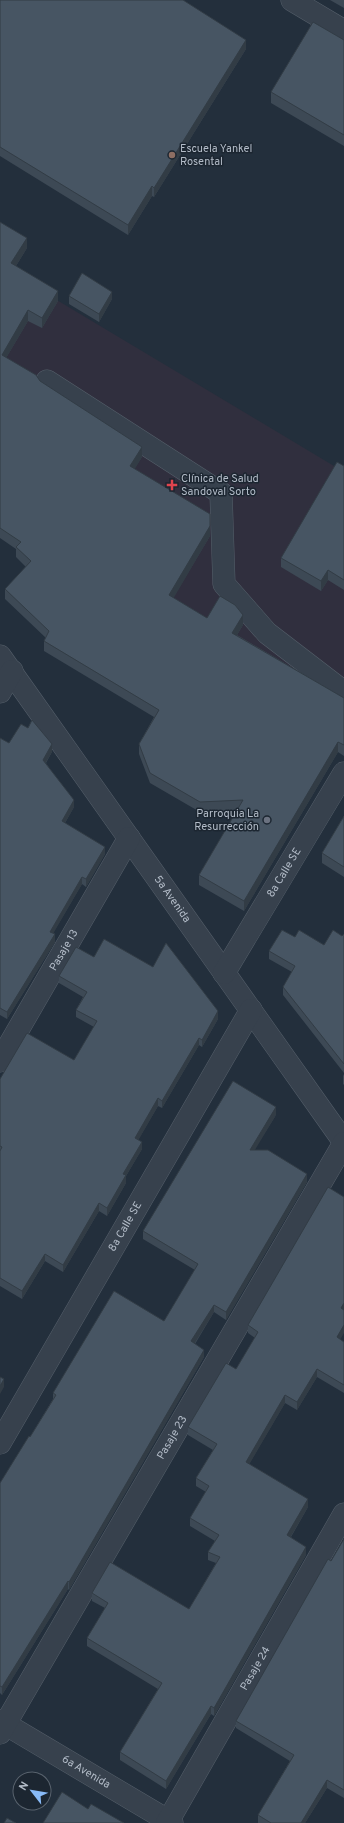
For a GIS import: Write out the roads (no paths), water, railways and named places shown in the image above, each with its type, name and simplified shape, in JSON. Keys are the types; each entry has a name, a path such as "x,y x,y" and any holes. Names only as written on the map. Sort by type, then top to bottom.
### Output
{"street":[{"path":"292,0 344,30"},
{"path":"47,380 221,493 224,584 267,633 344,692"},
{"path":"0,692 6,663"},
{"name":"5a Avenida","path":"6,663 344,1142"},
{"name":"8a Calle SE","path":"224,973 344,773"},
{"name":"Pasaje 13","path":"0,1061 129,838"},
{"name":"8a Calle SE","path":"0,1443 251,1010"},
{"name":"Pasaje 23","path":"2,1726 344,1142"},
{"name":"Pasaje 24","path":"169,1822 344,1514"},
{"name":"6a Avenida","path":"2,1726 169,1822"}],"place":[{"name":"Escuela Yankel Rosental","path":"172,155"},
{"name":"Clínica de Salud Sandoval Sorto","path":"172,485"},
{"name":"Parroquia La Resurrección","path":"267,820"}]}
